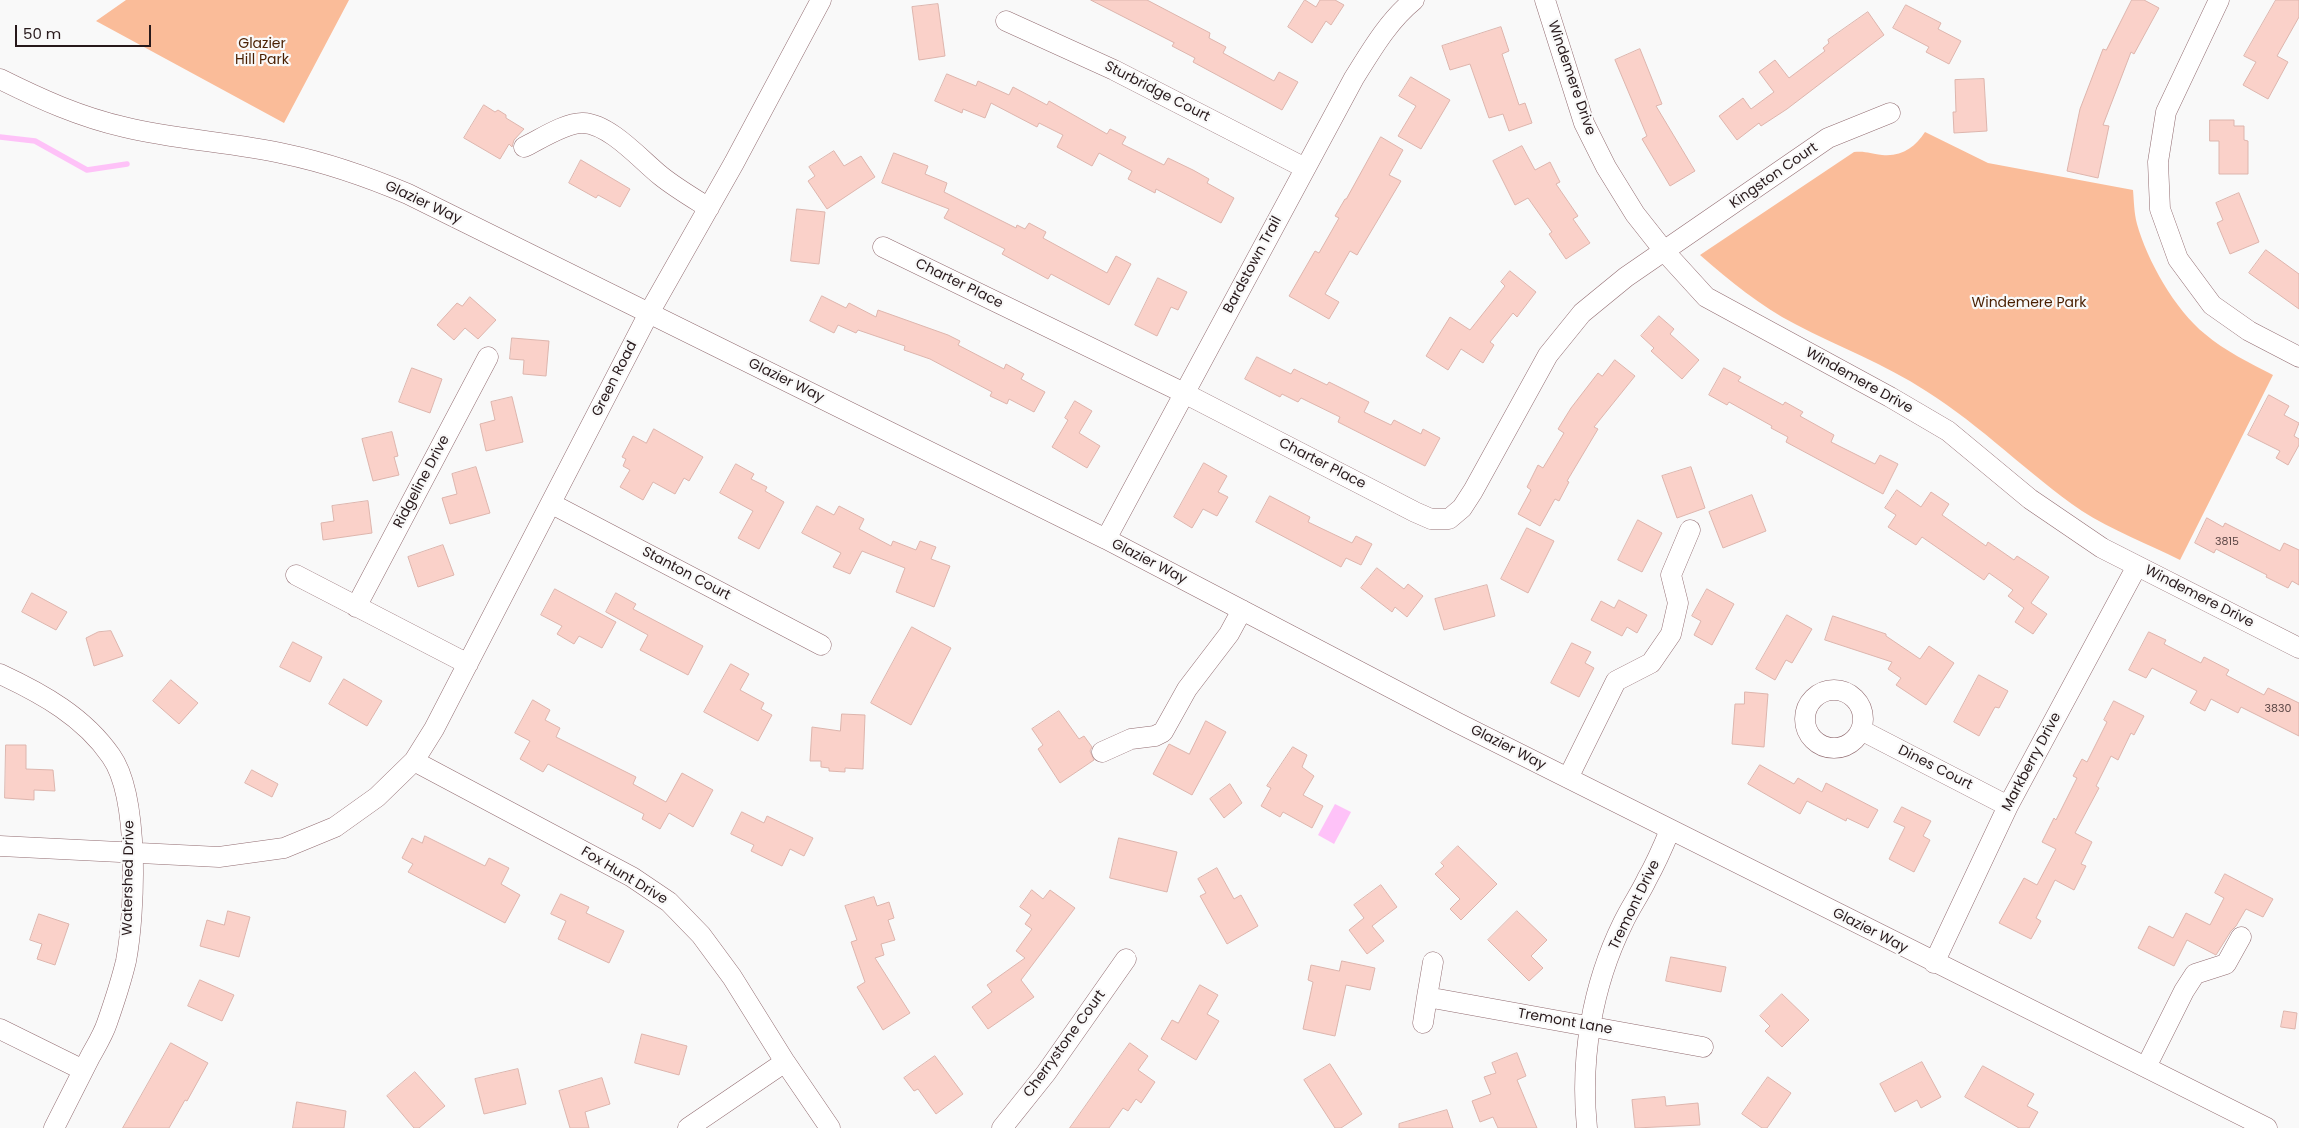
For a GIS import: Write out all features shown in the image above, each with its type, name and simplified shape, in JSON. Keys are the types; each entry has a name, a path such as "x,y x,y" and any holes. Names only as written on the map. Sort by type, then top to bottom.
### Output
{"street":[{"name":"Green Road","path":"0,846 219,857 284,848 335,827 377,797 414,761 468,664 649,314 709,208 821,0"},
{"name":"Bardstown Trail","path":"1106,539 1354,78 1376,42 1402,9 1414,0"},
{"name":"Windemere Drive","path":"1545,0 1584,123 1606,168 1635,214 1664,252 1706,297 1890,397 1948,431 2030,499 2102,548 2299,648"},
{"path":"2219,0 2166,112 2158,162 2160,209 2178,259 2212,305 2249,331 2299,357"},
{"name":"Sturbridge Court","path":"1006,21 1114,70 1305,168"},
{"name":"Glazier Way","path":"0,79 65,109 124,128 188,140 284,154 353,172 408,194 1106,539 1670,830 2267,1128"},
{"name":"Kingston Court","path":"1664,252 1828,138 1890,113"},
{"path":"524,148 570,125 582,122 594,124 623,144 661,176 709,208"},
{"name":"Charter Place","path":"883,247 1184,393 1431,519 1448,519 1462,508 1548,354 1582,313 1626,277 1664,252"},
{"name":"Ridgeline Drive","path":"356,607 488,357"},
{"name":"Stanton Court","path":"552,504 820,645"},
{"path":"1568,778 1616,681 1650,663 1671,634 1678,603 1671,575 1690,530"},
{"name":"Markberry Drive","path":"1934,963 2008,806 2137,566"},
{"path":"296,575 468,664"},
{"path":"1102,752 1131,738 1155,736 1163,732 1187,689 1229,634 1242,610"},
{"name":"Watershed Drive","path":"0,674 30,688 77,717 112,757 124,783 129,806 132,853 131,910 126,961 107,1025 54,1128"},
{"name":"Dines Court","path":"1861,730 2008,806"},
{"name":"Fox Hunt Drive","path":"414,761 632,877 669,902 701,935 732,977 785,1062 830,1128"},
{"name":"Tremont Drive","path":"1587,1128 1585,1106 1589,1027 1601,979 1623,923 1647,879 1670,830"},
{"path":"2146,1067 2184,991 2195,974 2226,964 2241,937"},
{"name":"Cherrystone Court","path":"1002,1128 1046,1073 1126,959"},
{"path":"1423,1023 1432,962"},
{"name":"Tremont Lane","path":"1427,997 1703,1047"},
{"path":"0,1028 84,1070"},
{"path":"688,1128 785,1062"}],"green space":[{"name":"Glazier Hill Park","path":"126,0 349,0 284,123 96,21"},
{"name":"Windemere Park","path":"1925,132 1988,163 2133,190 2136,220 2148,253 2164,284 2183,312 2205,334 2221,346 2273,375 2180,560 2093,518 2062,497 1947,405 1894,372 1782,317 1746,293 1700,255 1854,152 1882,155 1902,153 1917,142"}],"shaded area":[{"path":"1335,804 1351,812 1334,844 1318,835"}],"building":[{"path":"1091,0 1147,0 1210,33 1209,38 1226,47 1223,53 1274,81 1279,72 1298,82 1282,110 1193,62 1195,58 1172,46 1174,43"},
{"path":"1305,0 1316,7 1320,0 1335,0 1344,5 1331,25 1326,21 1312,43 1288,27"},
{"path":"2132,0 2144,0 2159,8 2134,54 2131,52 2103,125 2109,126 2098,178 2067,171 2080,109 2103,49 2106,50"},
{"path":"2276,0 2299,0 2299,17 2277,56 2288,62 2268,99 2243,85 2256,62 2244,56"},
{"path":"938,4 945,56 919,60 912,7"},
{"path":"1906,5 1941,23 1938,29 1961,41 1949,64 1926,52 1929,47 1893,28"},
{"path":"1868,12 1884,35 1787,109 1761,126 1759,123 1737,140 1719,116 1743,98 1751,109 1774,92 1759,72 1775,60 1789,78 1825,51 1823,48 1829,43 1828,40"},
{"path":"1501,27 1509,51 1502,54 1519,105 1525,103 1532,123 1509,131 1503,114 1489,118 1470,64 1450,70 1442,46"},
{"path":"1640,49 1662,104 1656,106 1695,171 1670,186 1642,139 1647,136 1615,60"},
{"path":"947,74 976,86 978,81 1009,95 1013,87 1047,105 1049,101 1107,134 1110,129 1126,137 1122,144 1164,165 1168,158 1193,170 1209,179 1207,183 1234,198 1221,223 1156,189 1155,193 1128,179 1132,171 1099,153 1092,166 1057,147 1063,135 1039,123 1037,127 991,103 985,118 963,109 962,113 935,101"},
{"path":"1411,77 1450,100 1421,149 1398,136 1416,106 1399,96"},
{"path":"1984,79 1987,131 1954,133 1953,112 1956,112 1955,80"},
{"path":"484,105 495,112 498,110 506,115 506,118 524,129 514,140 512,147 509,144 500,159 464,138"},
{"path":"2210,120 2234,120 2234,126 2244,126 2244,140 2248,141 2248,174 2219,174 2219,141 2210,141"},
{"path":"1381,137 1403,150 1389,175 1401,181 1357,255 1350,251 1325,294 1339,302 1329,319 1289,296 1315,251 1319,253 1339,218 1335,216"},
{"path":"1522,146 1535,170 1550,162 1560,182 1556,184 1578,216 1573,219 1590,243 1566,259 1549,234 1552,232 1528,198 1515,205 1493,161"},
{"path":"834,151 844,166 861,156 875,177 827,209 808,181 815,176 809,167"},
{"path":"894,153 928,166 925,174 947,183 944,192 1016,228 1017,225 1025,229 1029,223 1046,232 1043,238 1107,273 1116,256 1131,264 1109,305 1051,274 1048,279 1002,254 1005,249 944,218 949,209 882,183"},
{"path":"581,160 630,189 620,207 598,195 596,198 569,183"},
{"path":"2239,193 2259,242 2230,254 2217,223 2223,220 2216,203"},
{"path":"797,209 825,212 819,264 791,261"},
{"path":"2266,250 2299,274 2299,309 2249,273"},
{"path":"1510,271 1536,292 1517,317 1513,313 1490,342 1494,345 1483,363 1461,349 1448,370 1426,356 1450,317 1470,330 1505,286 1501,282"},
{"path":"1158,278 1187,292 1178,310 1171,307 1157,336 1135,325"},
{"path":"822,296 846,308 849,303 876,317 878,310 948,335 960,341 958,345 1004,369 1006,364 1024,374 1021,379 1045,392 1034,412 1009,399 1007,404 990,396 992,392 930,359 904,350 905,346 858,330 856,333 838,325 834,333 810,321"},
{"path":"470,297 496,320 478,339 465,328 454,340 437,325 457,303 462,306"},
{"path":"1659,316 1674,329 1670,334 1699,360 1682,379 1651,351 1654,348 1641,336"},
{"path":"512,338 549,341 546,376 523,374 524,360 510,359"},
{"path":"1257,357 1291,374 1294,369 1327,385 1329,382 1369,402 1364,412 1391,425 1394,420 1421,434 1423,429 1440,438 1425,466 1338,422 1340,417 1301,398 1298,402 1282,394 1280,397 1245,379"},
{"path":"1615,360 1635,376 1594,427 1598,429 1567,481 1569,482 1559,501 1555,499 1540,526 1518,514 1531,490 1527,487 1538,465 1543,468 1564,433 1558,429 1571,408 1598,373 1602,376"},
{"path":"412,368 442,379 430,413 399,402"},
{"path":"1724,368 1741,377 1738,381 1783,405 1785,402 1803,412 1800,416 1834,435 1831,442 1875,464 1880,455 1898,464 1883,494 1786,442 1788,437 1771,428 1772,426 1729,402 1727,405 1709,395"},
{"path":"2269,395 2289,406 2284,415 2299,423 2294,436 2299,439 2299,445 2288,465 2276,458 2280,451 2248,435"},
{"path":"512,397 523,442 486,451 480,424 495,420 491,402"},
{"path":"1075,401 1092,411 1079,433 1100,446 1087,468 1052,447 1068,420 1065,418"},
{"path":"654,429 703,457 689,481 684,478 675,494 653,482 643,500 620,487 630,470 623,466 626,459 622,457 633,436 646,443"},
{"path":"392,432 398,456 394,457 399,475 373,481 362,439"},
{"path":"1204,463 1227,476 1218,492 1228,497 1217,516 1203,509 1192,528 1174,517"},
{"path":"736,464 754,474 751,479 767,487 765,491 784,502 759,549 738,538 753,511 720,493"},
{"path":"476,467 490,513 450,524 442,498 457,494 452,474"},
{"path":"1691,467 1705,508 1677,518 1662,476"},
{"path":"1897,490 1921,507 1931,492 1949,504 1942,515 1986,546 1988,542 2014,560 2017,556 2049,577 2031,603 2047,614 2033,634 2015,622 2024,608 2008,596 2013,590 1989,573 1984,580 1922,537 1916,545 1888,527 1896,515 1885,508"},
{"path":"1752,495 1766,531 1723,548 1709,512"},
{"path":"1270,496 1310,517 1308,522 1352,543 1356,536 1372,544 1361,565 1346,558 1341,567 1256,522"},
{"path":"368,501 372,533 323,540 321,523 334,521 332,506"},
{"path":"817,506 834,515 839,506 864,519 859,529 891,546 893,541 916,550 920,541 936,547 931,559 950,566 934,607 896,592 905,568 862,551 850,574 833,567 841,553 802,533"},
{"path":"2207,518 2223,527 2225,523 2280,551 2284,543 2299,550 2299,585 2292,581 2288,588 2216,549 2214,553 2195,543"},
{"path":"1638,520 1662,533 1642,572 1618,560"},
{"path":"1527,528 1554,541 1528,593 1501,579"},
{"path":"443,545 454,575 418,587 408,557"},
{"path":"1377,568 1404,589 1408,584 1423,596 1407,617 1395,607 1392,612 1361,588"},
{"path":"1487,585 1495,616 1444,630 1435,599"},
{"path":"555,589 616,622 602,648 579,636 574,644 557,634 562,626 541,615"},
{"path":"1707,589 1734,604 1712,645 1694,635 1701,621 1692,616"},
{"path":"32,593 67,612 56,630 22,612"},
{"path":"616,593 636,604 633,609 703,646 688,675 640,650 648,635 606,612"},
{"path":"1619,600 1647,615 1637,633 1627,627 1622,636 1591,620 1601,601 1614,608"},
{"path":"1787,615 1812,629 1792,663 1786,660 1775,680 1756,669"},
{"path":"1833,616 1886,634 1886,636 1920,659 1929,646 1954,663 1926,705 1896,685 1901,678 1888,669 1892,662 1825,640"},
{"path":"912,627 951,648 911,725 871,703"},
{"path":"111,631 123,656 94,666 86,638 98,632"},
{"path":"2149,632 2166,640 2164,644 2201,663 2204,657 2229,670 2226,675 2264,695 2268,688 2299,703 2299,736 2241,707 2238,713 2211,699 2205,711 2190,703 2197,691 2152,668 2146,678 2129,670"},
{"path":"293,642 322,657 310,682 280,667"},
{"path":"1572,643 1591,652 1585,663 1594,668 1579,697 1551,683"},
{"path":"731,664 749,674 740,690 764,703 761,709 772,715 758,741 704,712"},
{"path":"1979,675 2008,691 1999,708 1995,707 1979,736 1954,722"},
{"path":"344,679 382,701 367,726 329,704"},
{"path":"171,680 198,703 179,724 153,701"},
{"path":"1745,692 1768,694 1764,747 1732,744 1735,704 1744,704"},
{"path":"533,700 550,710 545,720 560,728 556,737 636,777 633,784 666,802 682,773 713,790 693,827 669,813 660,829 642,819 644,814 548,764 543,772 520,759 530,741 515,733"},
{"path":"2114,701 2144,716 2134,735 2131,733 2118,760 2111,756 2096,786 2099,788 2075,833 2092,842 2081,864 2086,866 2074,890 2055,880 2036,918 2041,921 2031,939 1999,923 2024,878 2037,885 2056,849 2042,842 2054,818 2056,820 2077,778 2073,776 2082,759 2087,762 2107,722 2104,720"},
{"path":"1059,711 1079,739 1084,736 1092,747 1090,751 1094,760 1060,783 1038,749 1043,745 1032,729"},
{"path":"842,714 865,715 863,769 845,768 845,772 829,771 829,768 821,767 821,761 810,761 812,727 840,731"},
{"path":"1206,721 1226,732 1192,795 1153,774 1169,744 1189,754"},
{"path":"6,745 26,745 26,769 53,770 55,791 34,790 34,800 5,798"},
{"path":"1293,747 1307,755 1302,767 1314,776 1303,795 1323,806 1312,828 1283,812 1280,817 1261,806 1271,788 1267,786"},
{"path":"1760,765 1794,784 1798,778 1822,792 1826,783 1878,810 1868,828 1847,818 1846,821 1807,801 1800,814 1748,784"},
{"path":"252,770 278,784 272,797 245,783"},
{"path":"1230,784 1242,803 1224,818 1210,799"},
{"path":"1902,807 1931,821 1923,836 1930,840 1914,872 1889,859 1905,827 1894,822"},
{"path":"742,812 764,823 767,816 813,838 804,856 790,849 782,866 751,851 754,845 731,834"},
{"path":"425,836 485,866 489,858 509,868 501,884 520,895 505,923 408,872 413,864 402,858 412,838 422,843"},
{"path":"1119,838 1177,852 1167,892 1110,878"},
{"path":"1458,846 1497,884 1461,920 1450,909 1460,899 1435,874 1444,866 1441,863"},
{"path":"1217,868 1234,899 1241,895 1258,926 1227,944 1200,896 1206,893 1198,879"},
{"path":"2225,874 2273,899 2263,917 2246,909 2216,955 2187,940 2174,966 2138,948 2149,926 2173,938 2186,913 2210,925 2224,898 2215,893"},
{"path":"1381,885 1397,907 1372,926 1384,941 1367,954 1349,930 1364,918 1354,905"},
{"path":"1032,890 1043,899 1050,890 1075,908 1021,980 1034,997 988,1029 972,1007 992,992 987,985 1025,958 1016,951 1032,929 1025,924 1031,915 1020,907"},
{"path":"561,894 589,907 586,913 624,931 609,963 558,939 566,921 551,914"},
{"path":"874,897 877,906 889,902 894,918 888,920 895,940 881,944 884,955 875,958 910,1013 883,1030 857,987 865,982 851,942 857,940 845,906"},
{"path":"228,911 250,917 239,957 200,946 207,920 224,925"},
{"path":"1517,911 1547,940 1531,956 1543,968 1529,981 1488,940"},
{"path":"39,914 69,924 55,965 37,959 42,944 30,940"},
{"path":"1671,957 1726,967 1721,992 1666,981"},
{"path":"1342,961 1375,968 1370,990 1346,985 1335,1036 1303,1029 1313,982 1308,980 1311,965 1339,971"},
{"path":"200,980 234,995 222,1021 188,1006"},
{"path":"1200,985 1218,995 1207,1014 1219,1021 1196,1060 1161,1039 1172,1020 1178,1023"},
{"path":"1782,994 1809,1020 1782,1047 1765,1031 1770,1026 1760,1016"},
{"path":"2284,1011 2297,1013 2295,1029 2281,1027"},
{"path":"642,1034 687,1046 679,1075 635,1063"},
{"path":"171,1043 208,1063 187,1101 185,1100 169,1128 123,1128"},
{"path":"1130,1043 1148,1056 1138,1070 1155,1082 1141,1103 1136,1099 1128,1111 1123,1108 1109,1128 1070,1128"},
{"path":"1517,1053 1526,1076 1517,1080 1537,1128 1498,1128 1493,1117 1480,1122 1472,1101 1491,1094 1484,1077 1496,1073 1492,1063"},
{"path":"935,1056 963,1094 936,1114 918,1089 914,1091 904,1078"},
{"path":"1922,1062 1941,1097 1921,1108 1917,1100 1895,1112 1880,1084"},
{"path":"1330,1064 1362,1114 1341,1128 1335,1128 1304,1080"},
{"path":"1983,1066 2034,1094 2027,1106 2038,1112 2029,1128 2019,1128 1965,1097"},
{"path":"518,1069 526,1104 484,1114 475,1079"},
{"path":"415,1072 445,1106 419,1128 414,1128 387,1096"},
{"path":"1768,1077 1791,1093 1767,1128 1762,1128 1742,1114"},
{"path":"602,1078 610,1104 585,1112 589,1128 570,1128 559,1091"},
{"path":"1665,1097 1666,1106 1698,1103 1700,1125 1635,1128 1632,1100"},
{"path":"297,1102 346,1111 344,1128 293,1128"},
{"path":"1447,1110 1453,1128 1399,1128 1399,1124"}],"waterway":[{"path":"0,137 35,141 87,170 127,164"}]}
